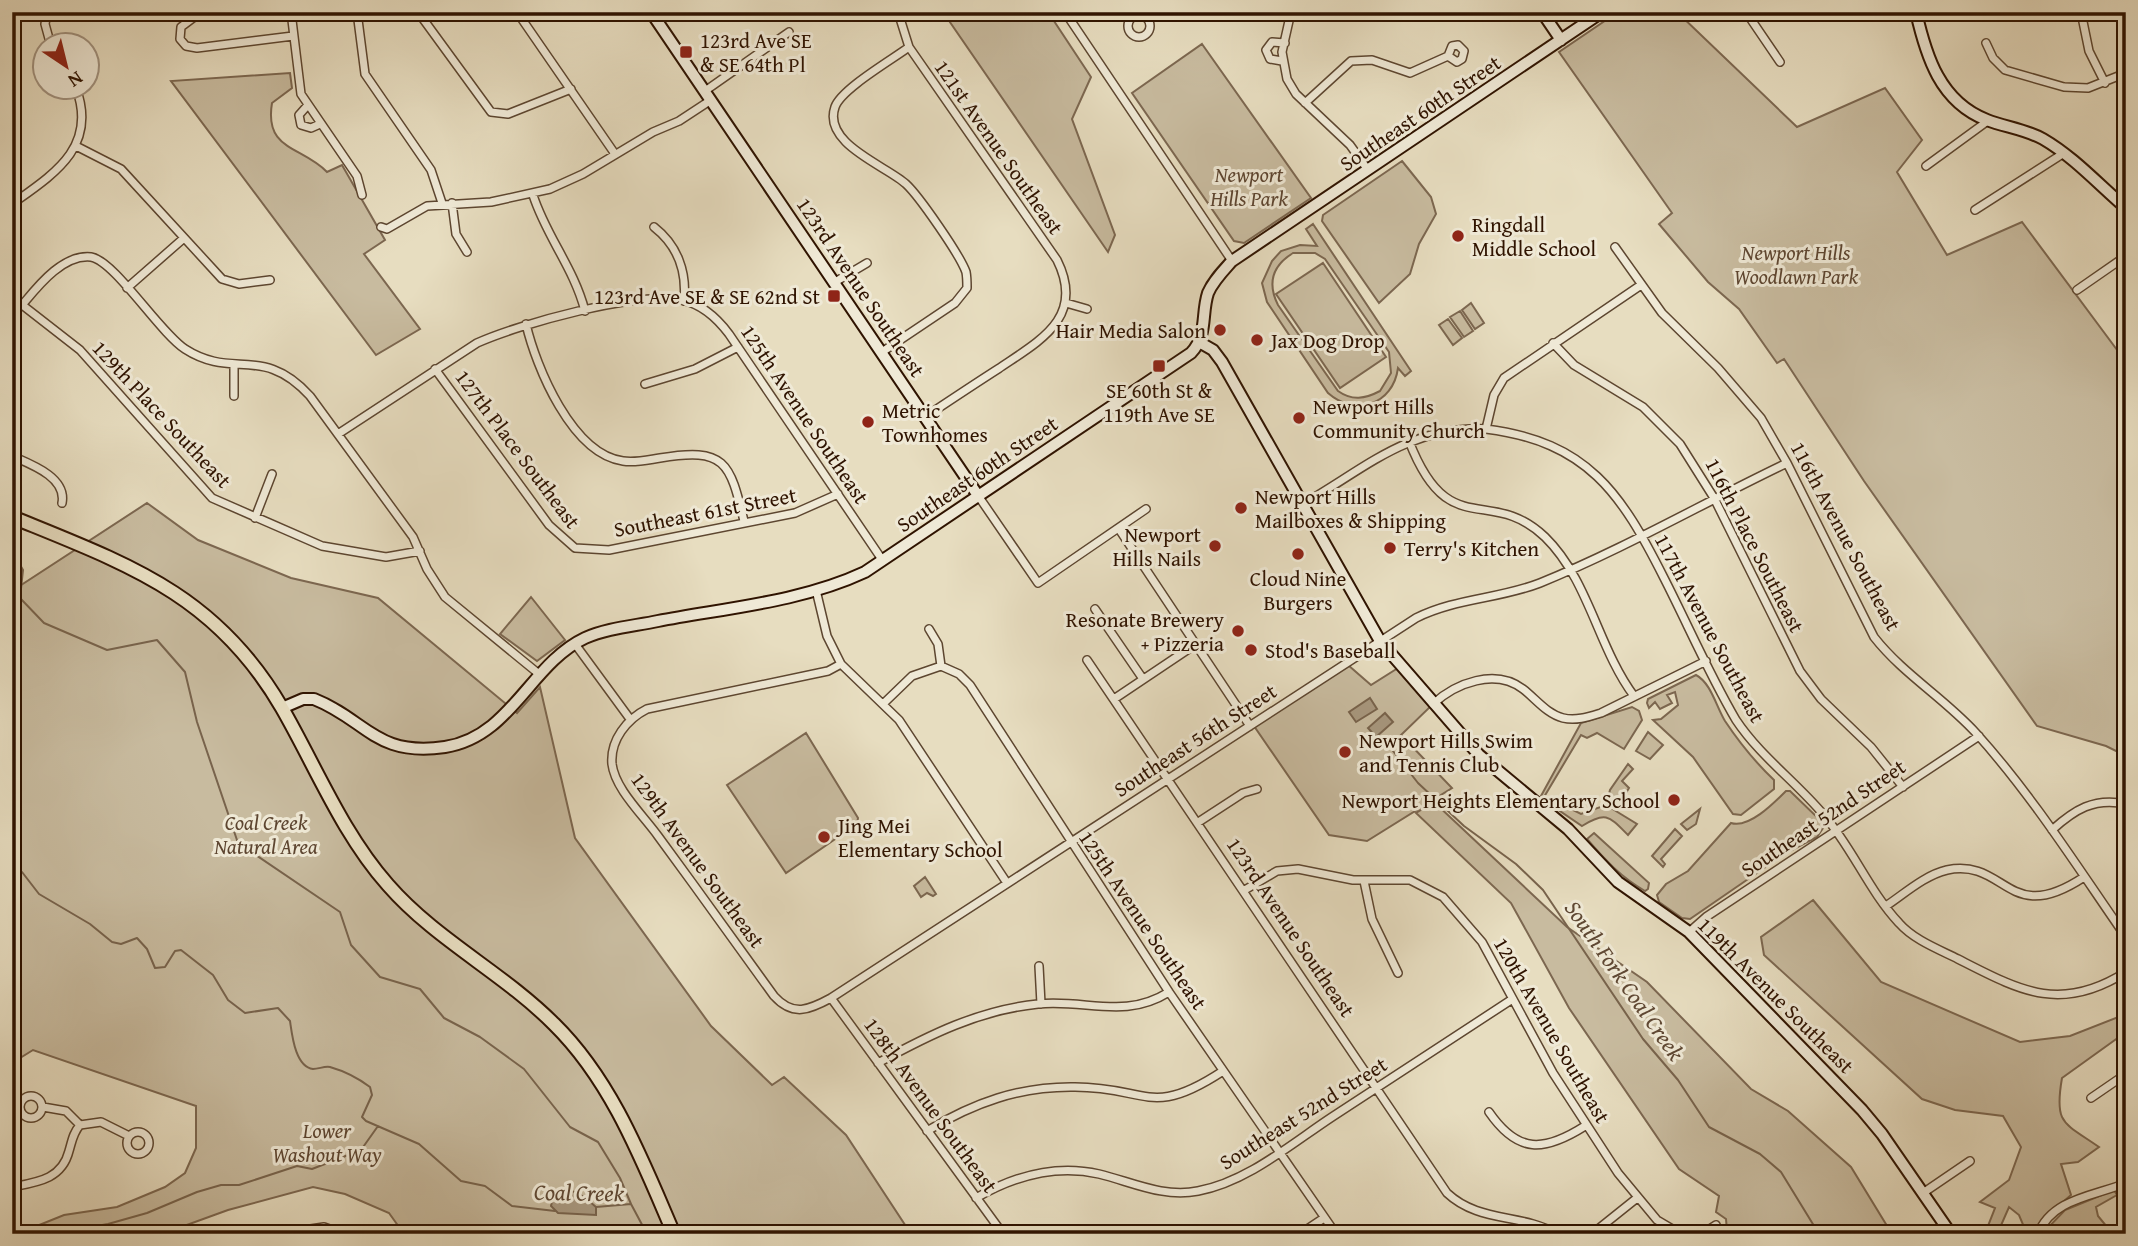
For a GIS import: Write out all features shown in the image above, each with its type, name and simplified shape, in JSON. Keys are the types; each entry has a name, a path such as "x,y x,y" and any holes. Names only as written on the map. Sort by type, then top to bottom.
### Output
{"main road":[{"path":"12,517 133,567 178,594 213,623 249,659 282,708 343,821 388,885 442,936 554,1024 590,1068 619,1114 674,1234"}],"street":[{"path":"47,12 45,24 47,32"},
{"path":"201,12 181,27 180,39 186,46 197,48 293,36"},
{"path":"291,12 298,85 307,106 357,176 362,195"},
{"path":"357,12 365,74 431,170 442,203"},
{"path":"418,12 483,104 496,114 517,111 570,89"},
{"path":"517,12 615,154"},
{"path":"653,16 667,12"},
{"name":"121st Avenue Southeast","path":"898,12 909,47 1057,260 1066,285 1066,303"},
{"path":"1065,12 1232,261"},
{"path":"1291,12 1282,61 1292,88 1350,145 1368,170"},
{"path":"1542,12 1561,40"},
{"name":"Southeast 60th Street","path":"282,708 303,699 314,699 379,740 402,746 443,747 465,741 492,726 512,709 539,674 575,644 610,631 816,590 846,581 883,561 1178,363 1199,342 1209,290 1232,261 1602,12"},
{"path":"1746,12 1780,62"},
{"path":"1916,12 1929,62 1960,104 1989,120 2032,134 2064,153 2126,208"},
{"path":"2081,12 2089,51 2105,83"},
{"name":"123rd Avenue Southeast","path":"653,16 1038,583 1119,529"},
{"path":"382,226 387,229 420,209 442,203 491,202 533,195 570,181 679,121 789,32"},
{"path":"1282,61 1270,59 1266,50 1272,42 1285,43"},
{"path":"1986,43 1998,64 2019,75 2074,89 2105,83 2126,73"},
{"path":"882,352 955,303 967,288 962,266 915,194 896,176 866,160 840,135 834,123 834,111 845,94 909,47"},
{"path":"1305,103 1345,64 1358,59 1410,74 1448,56"},
{"path":"12,204 57,171 76,146 82,123 78,102"},
{"path":"307,106 299,115 301,125 311,128 320,124"},
{"path":"1926,166 1989,120"},
{"path":"76,146 121,169 222,279 232,283 270,280"},
{"path":"1975,211 2064,153"},
{"path":"533,195 545,228 573,273 585,310"},
{"path":"452,203 456,233 467,252"},
{"path":"338,434 477,343 527,324 585,310 646,299 684,301 685,281 677,254 670,241 654,226"},
{"path":"127,288 184,238"},
{"name":"116th Avenue Southeast","path":"1615,247 1673,325 1748,401 1787,463 1874,637 1979,736 2052,830 2126,937"},
{"path":"2077,290 2126,256"},
{"path":"23,304 45,278 71,262 86,257 104,264 186,349 207,359 234,364 266,365 284,372 310,396 338,434 420,551 427,569 445,597 539,674"},
{"path":"835,282 867,263"},
{"path":"1486,429 1494,396 1504,378 1641,285"},
{"name":"129th Place Southeast","path":"12,297 80,350 206,492 255,519 340,550 386,557 420,551"},
{"name":"125th Avenue Southeast","path":"684,301 698,306 722,324 883,561"},
{"path":"925,417 1044,338 1057,322 1066,303 1087,309"},
{"path":"527,324 537,363 549,390 588,443 612,459 634,462 696,453 715,460 731,474 744,522"},
{"name":"119th Avenue Southeast","path":"1199,342 1213,350 1222,362 1380,641 1433,704 1493,768 1568,829 1605,870 1689,932 1871,1119 1951,1234"},
{"name":"116th Place Southeast","path":"1553,343 1574,365 1623,393 1662,425 1680,444 1714,498 1800,671 1821,699 1871,747 1903,787"},
{"path":"645,384 695,369 738,347"},
{"path":"234,364 234,396"},
{"name":"127th Place Southeast","path":"435,369 549,525 575,548"},
{"name":"117th Avenue Southeast","path":"1303,504 1381,454 1409,441 1451,430 1486,429 1530,438 1576,460 1610,488 1642,534 1746,734 1814,804 1836,831 1900,924 1926,943 2026,992 2074,993 2097,988 2126,972"},
{"path":"1409,441 1420,469 1442,496 1458,506 1510,516 1531,526 1550,542 1570,570 1634,696"},
{"path":"12,456 41,469 55,481 61,491 62,503"},
{"name":"Southeast 56th Street","path":"791,1009 810,1009 831,998 1416,618 1445,605 1523,589 1570,570 1787,463"},
{"path":"255,519 272,474"},
{"name":"Southeast 61st Street","path":"575,548 609,550 807,510 838,494"},
{"path":"1146,509 1119,529 1250,726"},
{"path":"816,590 828,636 841,664 860,686 884,704 1007,883"},
{"path":"1095,609 1143,679"},
{"path":"884,704 912,676 941,666 938,644 929,629"},
{"path":"575,644 629,719 656,705 828,671 841,664"},
{"path":"1114,699 1196,644"},
{"name":"123rd Avenue Southeast","path":"1087,660 1442,1185 1470,1210 1536,1224 1558,1234"},
{"path":"1433,704 1453,688 1483,680 1514,684 1556,715 1573,719 1601,713 1706,661"},
{"name":"125th Avenue Southeast","path":"941,666 959,674 970,685 1169,992 1336,1234"},
{"name":"129th Avenue Southeast","path":"629,719 613,748 612,765 618,782 774,996 791,1009"},
{"name":"Southeast 52nd Street","path":"1689,932 1706,917 1979,736"},
{"path":"1197,823 1243,793 1257,789"},
{"path":"2052,830 2071,813 2085,806 2109,802 2126,804"},
{"name":"120th Avenue Southeast","path":"1243,891 1287,869 1308,870 1338,879 1410,880 1443,897 1482,942 1511,1000 1585,1126 1637,1198 1665,1226 1690,1234"},
{"path":"1886,906 1944,870 1978,872 2015,892 2038,897 2058,893 2084,877"},
{"path":"1364,881 1372,919 1398,973"},
{"path":"1039,966 1041,1004"},
{"path":"878,1063 971,1018 1041,1004 1139,1007 1169,992"},
{"name":"128th Avenue Southeast","path":"831,998 1003,1234"},
{"name":"Southeast 52nd Street","path":"976,1198 997,1186 1030,1175 1068,1171 1098,1174 1163,1192 1196,1192 1226,1183 1278,1153 1511,1000"},
{"path":"927,1130 969,1107 1018,1092 1079,1087 1163,1099 1194,1090 1223,1072"},
{"path":"2091,1098 2126,1074"},
{"path":"43,1107 66,1111 80,1125"},
{"path":"1489,1112 1508,1135 1532,1144 1556,1143 1585,1126"},
{"path":"12,1186 46,1180 61,1170 74,1133 80,1125 101,1122 129,1136"},
{"path":"1923,1193 1970,1161"},
{"path":"2038,1234 2045,1221 2064,1206 2126,1183"},
{"path":"1592,1234 1637,1198"},
{"path":"1300,1234 1324,1218"},
{"path":"1702,1234 1716,1226"},
{"path":"276,1234 324,1227 343,1234"}],"green space":[{"path":"943,12 1048,12 1091,77 1072,119 1115,235 1108,252"},
{"name":"Newport Hills Woodlawn Park","path":"1618,12 1677,12 1797,127 1885,88 1922,140 1897,172 1947,255 2022,222 2126,362 2126,756 2106,746 2037,726 1864,481 1784,359 1777,363 1739,309 1708,282 1659,224 1672,213 1559,52"},
{"name":"Newport Hills Park","path":"1202,44 1311,198 1244,243 1234,241 1132,93"},
{"path":"290,73 292,88 272,103 271,119 274,130 287,146 327,172 342,165 385,240 364,254 420,329 376,355 171,81"},
{"path":"1402,161 1431,197 1436,214 1419,244 1410,274 1379,303 1322,221 1323,215"},
{"path":"1313,224 1411,371 1405,376 1398,368 1389,391 1371,403 1350,404 1328,393 1267,302 1262,283 1272,261 1281,251 1300,245 1317,246 1306,229","holes":["1293,253 1315,253 1325,259 1389,352 1391,373 1380,391 1374,394 1353,398 1338,391 1278,305 1272,282 1276,269"]},
{"path":"1323,263 1386,357 1340,388 1276,294"},
{"path":"1471,303 1484,323 1475,329 1462,310"},
{"path":"1460,311 1473,331 1464,337 1450,317"},
{"path":"1448,319 1462,338 1453,345 1439,325"},
{"name":"Coal Creek Natural Area","path":"147,503 198,540 291,578 378,598 517,713 540,687 575,838 711,1026 772,1085 784,1077 846,1135 911,1234 404,1234 389,1213 345,1194 313,1187 228,1210 162,1234 17,1234 64,1215 117,1207 165,1187 185,1173 196,1148 196,1106 33,1050 12,1063 12,591"},
{"path":"531,597 565,640 537,661 500,634"},
{"name":"Newport Hills Swim and Tennis Club","path":"1348,665 1371,685 1398,668 1431,706 1401,735 1452,788 1367,841 1329,835 1254,726"},
{"path":"1696,675 1709,689 1736,737 1774,780 1774,789 1741,815 1733,814 1693,757 1653,720 1661,719 1678,705 1675,692 1667,695 1672,703 1660,709 1655,702 1649,708 1647,703 1648,699"},
{"path":"1632,707 1639,711 1642,720 1624,749 1597,733 1587,738 1581,735 1544,797 1541,796 1581,723"},
{"path":"1648,732 1663,745 1650,759 1636,751"},
{"path":"806,733 858,818 857,824 786,873 727,785"},
{"path":"1628,764 1633,769 1622,781 1629,788 1617,808 1607,802 1610,790"},
{"path":"1786,791 1790,791 1820,820 1823,828 1817,837 1786,853 1690,919 1682,918 1659,902 1657,895 1666,884 1688,871 1731,823 1738,824 1753,818 1769,808"},
{"path":"1434,802 1567,927 1647,982 1751,1089 1788,1111 1851,1167 1892,1234 1736,1234 1727,1231 1726,1219 1716,1212 1719,1196 1679,1169 1569,1008 1511,903 1416,813"},
{"path":"1558,805 1581,814 1606,805 1637,824 1628,835 1616,823 1602,817 1582,826 1557,809"},
{"path":"1700,809 1696,824 1687,830 1681,824"},
{"path":"1675,829 1682,836 1661,859 1665,864 1663,867 1652,856"},
{"path":"1594,833 1649,883 1648,889 1645,891 1636,886 1607,861 1587,839"},
{"path":"925,877 936,894 933,896 927,893 921,897 914,886"},
{"path":"1813,900 1881,982 2020,1042 2070,1036 2126,1014 2126,1032 2062,1078 2059,1105 2064,1120 2099,1147 2078,1162 2061,1164 2071,1195 2042,1220 2036,1234 2027,1234 2019,1215 2009,1207 1999,1230 1988,1226 1995,1208 1980,1202 2009,1180 2021,1147 2003,1116 1955,1110 1922,1099 1764,955 1761,937"},
{"path":"2114,1190 2117,1195 2096,1207 2098,1216 2107,1227 2126,1227 2126,1234 2042,1234 2065,1210"}],"shaded area":[{"path":"1370,698 1377,709 1356,722 1349,712"},
{"path":"1385,713 1393,722 1376,737 1368,728"},
{"path":"563,1190 573,1191 585,1198 596,1207 596,1215 558,1213 551,1206 553,1197"}],"waterway":[{"path":"12,551 23,570 20,598 44,623 107,650 157,640 185,672 197,722 238,843 340,912 351,945 380,977 420,989 444,1018 480,1037 524,1069 570,1127 598,1142 620,1178 631,1204"},
{"name":"South Fork Coal Creek","path":"1393,751 1418,783 1464,826 1516,864 1543,890 1643,1039 1678,1080 1709,1127 1760,1154 1781,1172 1819,1234"},
{"name":"Coal Creek","path":"12,872 22,872 39,894 90,924 112,942 121,944 137,938 147,949 155,968 165,967 175,951 181,950 213,975 228,1000 245,1013 278,1008 290,1021 298,1056 307,1067 335,1069 370,1087 372,1095 362,1117 366,1121 419,1144 461,1181 485,1186 512,1206 555,1211"},
{"path":"50,1234 108,1224 147,1213 197,1192 221,1185 239,1185 297,1166 312,1169 361,1150 378,1126"},
{"name":"Coal Creek","path":"596,1207 631,1204 647,1234"}],"place":[{"name":"123rd Ave SE & SE 64th Pl","path":"686,52"},
{"name":"Ringdall Middle School","path":"1458,236"},
{"name":"123rd Ave SE & SE 62nd St","path":"834,296"},
{"name":"Hair Media Salon","path":"1220,330"},
{"name":"Jax Dog Drop","path":"1257,340"},
{"name":"SE 60th St & 119th Ave SE","path":"1159,366"},
{"name":"Newport Hills Community Church","path":"1299,418"},
{"name":"Metric Townhomes","path":"868,422"},
{"name":"Newport Hills Mailboxes & Shipping","path":"1241,508"},
{"name":"Newport Hills Nails","path":"1215,546"},
{"name":"Terry's Kitchen","path":"1390,548"},
{"name":"Cloud Nine Burgers","path":"1298,554"},
{"name":"Resonate Brewery + Pizzeria","path":"1238,631"},
{"name":"Stod's Baseball","path":"1251,650"},
{"name":"Newport Hills Swim and Tennis Club","path":"1345,752"},
{"name":"Newport Heights Elementary School","path":"1674,800"},
{"name":"Jing Mei Elementary School","path":"824,837"}],"park label":[{"name":"Lower Washout Way","path":"327,1142"}]}
